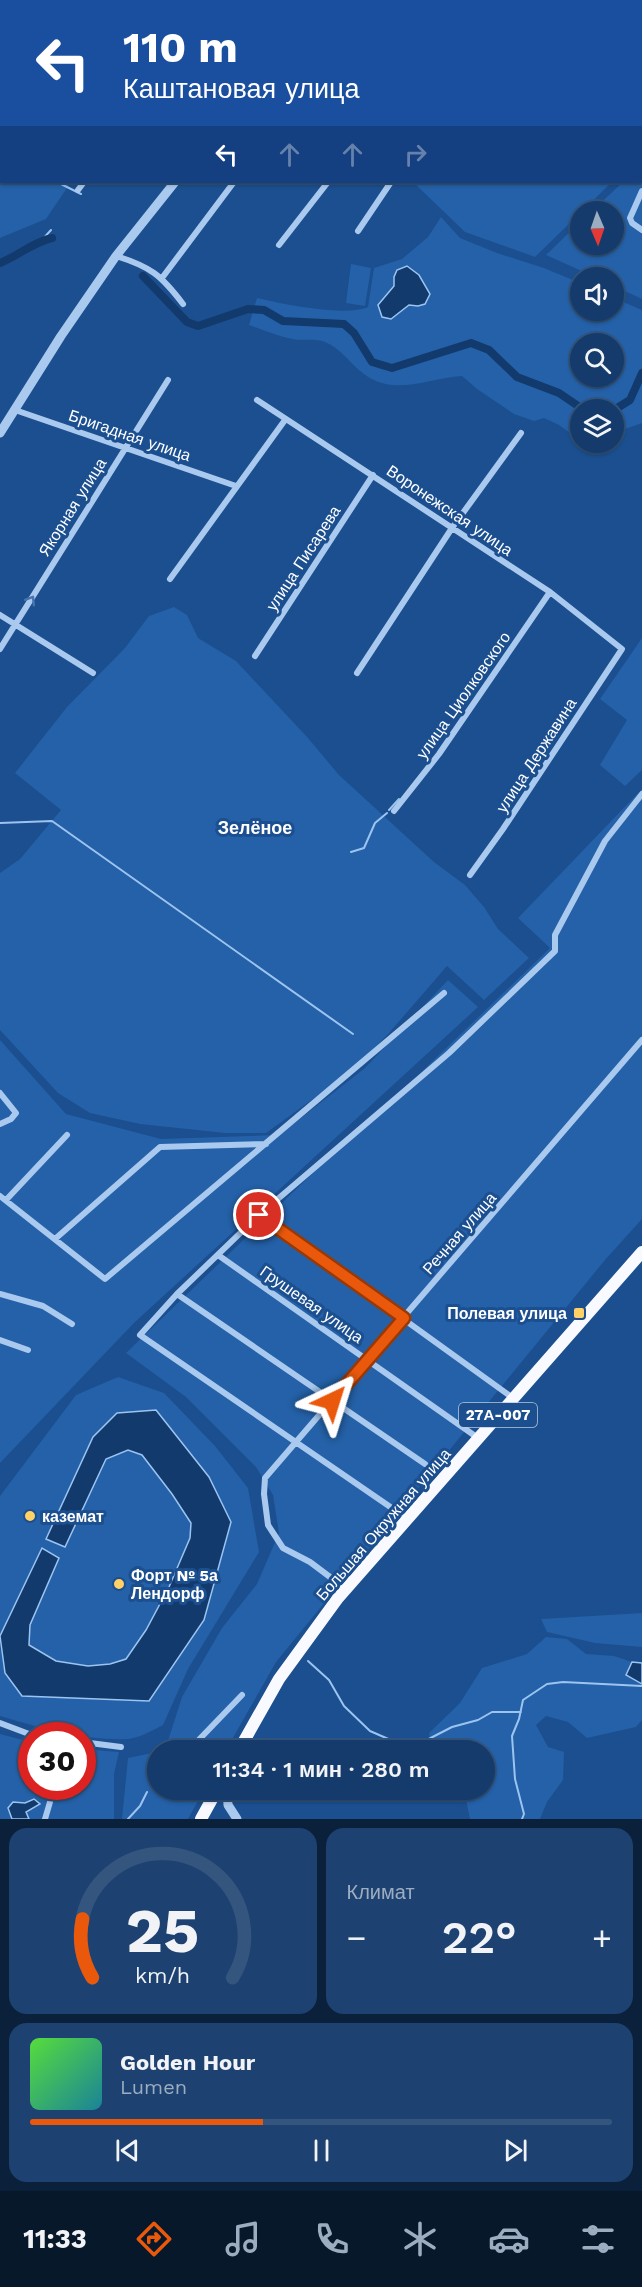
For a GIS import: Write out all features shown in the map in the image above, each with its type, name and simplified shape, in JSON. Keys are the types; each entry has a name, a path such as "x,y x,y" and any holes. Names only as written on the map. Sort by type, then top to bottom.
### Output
{"highway":[{"name":"Большая Окружная улица","path":"245,1740 279,1679 346,1589 642,1252"},
{"path":"201,1819 211,1800"}],"street":[{"path":"78,190 83,183"},
{"path":"0,433 116,256 175,183"},
{"path":"162,278 233,183"},
{"path":"279,245 327,183"},
{"path":"358,231 391,183"},
{"path":"642,191 630,218 642,230"},
{"path":"116,256 139,263 162,278 183,304"},
{"name":"Якорная улица","path":"0,649 168,380"},
{"name":"Воронежская улица","path":"257,400 550,592 622,649"},
{"name":"Бригадная улица","path":"15,410 236,486"},
{"path":"170,579 285,420"},
{"path":"357,673 452,528 521,433"},
{"name":"улица Писарева","path":"255,656 373,475"},
{"name":"улица Циолковского","path":"394,811 439,754 550,592"},
{"path":"0,615 93,673"},
{"name":"улица Державина","path":"470,875 622,649"},
{"path":"402,1515 140,1335 177,1294 259,1215 449,1053 555,951 555,935 605,841 642,794"},
{"path":"67,1135 3,1198 105,1279 444,993"},
{"name":"Речная улица","path":"346,1589 310,1562 283,1548 268,1526 264,1494 265,1478 642,1040"},
{"path":"0,1094 16,1113 11,1119 0,1124"},
{"path":"55,1239 160,1147 266,1144"},
{"path":"259,1215 513,1398"},
{"name":"Грушевая улица","path":"218,1255 478,1438"},
{"path":"0,1294 43,1306 72,1324"},
{"path":"177,1294 425,1464"},
{"path":"0,1340 28,1350"},
{"path":"199,1740 242,1695"},
{"path":"0,1723 18,1730"},
{"path":"96,1744 121,1747"},
{"path":"228,1800 228,1805 237,1819"},
{"path":"45,1819 50,1802"}],"shaded area":[{"path":"0,183 70,183 46,219 0,238"},
{"path":"414,183 611,183 592,201 570,201 570,223 535,257 465,232"},
{"path":"622,183 642,183 642,299 624,291 624,267 573,267 546,255 570,232 570,255 624,255 624,201 603,201"},
{"path":"441,217 460,238 570,279 570,321 624,321 624,302 642,310 642,423 624,429 624,399 570,399 570,433 544,418 534,421 514,414 462,376 412,384 387,384 375,381 364,374 336,348 325,342 287,338 249,325 257,298 329,310 357,310 368,307 374,268 402,259 428,237"},
{"path":"351,264 371,268 365,306 346,303"},
{"path":"407,266 419,275 430,294 425,304 409,305 391,319 382,317 378,305 394,286 397,270"},
{"path":"174,607 187,615 198,638 236,661 308,738 339,775 434,862 465,885 484,907 498,929 529,958 484,1000 447,966 364,1059 266,1133 225,1133 140,1124 90,1113 58,1093 0,1030 0,873 20,859 61,810 15,773 67,707 125,648 149,616"},
{"path":"642,638 642,770 625,786 600,765 627,720 600,699"},
{"path":"642,789 642,1219 605,1260 276,1662 232,1740 168,1740 182,1697 222,1628 257,1584 279,1533 273,1495 256,1467 186,1397 126,1353 550,948 518,918"},
{"path":"448,980 478,1007 134,1323 0,1463 0,1040 66,1114 161,1139 279,1135 365,1068"},
{"path":"118,1377 164,1393 215,1446 248,1488 259,1552 188,1669 163,1725 128,1739 96,1738 96,1722 22,1722 0,1716 0,1646 5,1673 150,1697 204,1620 231,1522 209,1477 156,1411 117,1413 93,1437 65,1546 106,1459 128,1450 142,1455 191,1523 190,1538 169,1587 146,1630 126,1659 110,1664 88,1666 56,1661 29,1645 30,1625 59,1558 43,1548 0,1636 0,1496 76,1395"},
{"path":"156,1410 209,1477 231,1522 204,1620 149,1701 22,1696 5,1673 0,1636 42,1548 59,1558 30,1625 29,1645 56,1661 88,1666 110,1664 126,1659 146,1630 169,1587 190,1538 191,1523 142,1455 128,1450 106,1459 65,1547 46,1539 93,1437 117,1413"},
{"path":"642,1613 642,1647 595,1643 547,1632 541,1619"},
{"path":"546,1637 567,1639 586,1654 614,1656 632,1662 627,1675 642,1684 642,1720 636,1727 587,1738 568,1722 546,1716 536,1725 548,1747 564,1752 563,1780 547,1802 540,1819 470,1819 466,1800 495,1800 495,1740 430,1740 429,1733 460,1703 482,1668 527,1654"},
{"path":"632,1662 642,1663 642,1684 626,1675"},
{"path":"0,1734 18,1739 18,1800 96,1800 96,1750 119,1752 114,1774 114,1819 0,1819"},
{"path":"147,1754 147,1800 198,1800 188,1819 122,1819 128,1758"},
{"path":"35,1800 40,1804 26,1812 29,1819 12,1819 8,1808 13,1802 25,1803"}],"waterway":[{"path":"59,183 81,194"},
{"path":"41,241 51,230"},
{"path":"0,263 52,238"},
{"path":"143,276 187,322 198,326 248,309 264,310 283,321 344,324 354,333 372,362 392,368 471,343 489,350 517,377 559,393 570,400"},
{"path":"624,404 630,400 642,373"},
{"path":"389,810 399,799"},
{"path":"351,852 364,848 375,823 387,813"},
{"path":"0,823 52,821 353,1034"},
{"path":"308,1661 329,1680 344,1706 370,1731 393,1741 419,1744 452,1727 478,1720 492,1712 521,1712"},
{"path":"522,1819 524,1814 515,1779 512,1736 523,1700 547,1684 563,1682 642,1686"},
{"path":"128,1819 140,1806 147,1792"}],"place":[{"name":"Полевая улица","path":"579,1313"},
{"name":"каземат","path":"30,1516"},
{"name":"Форт № 5а Лендорф","path":"119,1584"}],"district":[{"name":"Зелёное","path":"255,828"}],"route":[{"path":"259,1215 404,1318 332,1401"}]}
